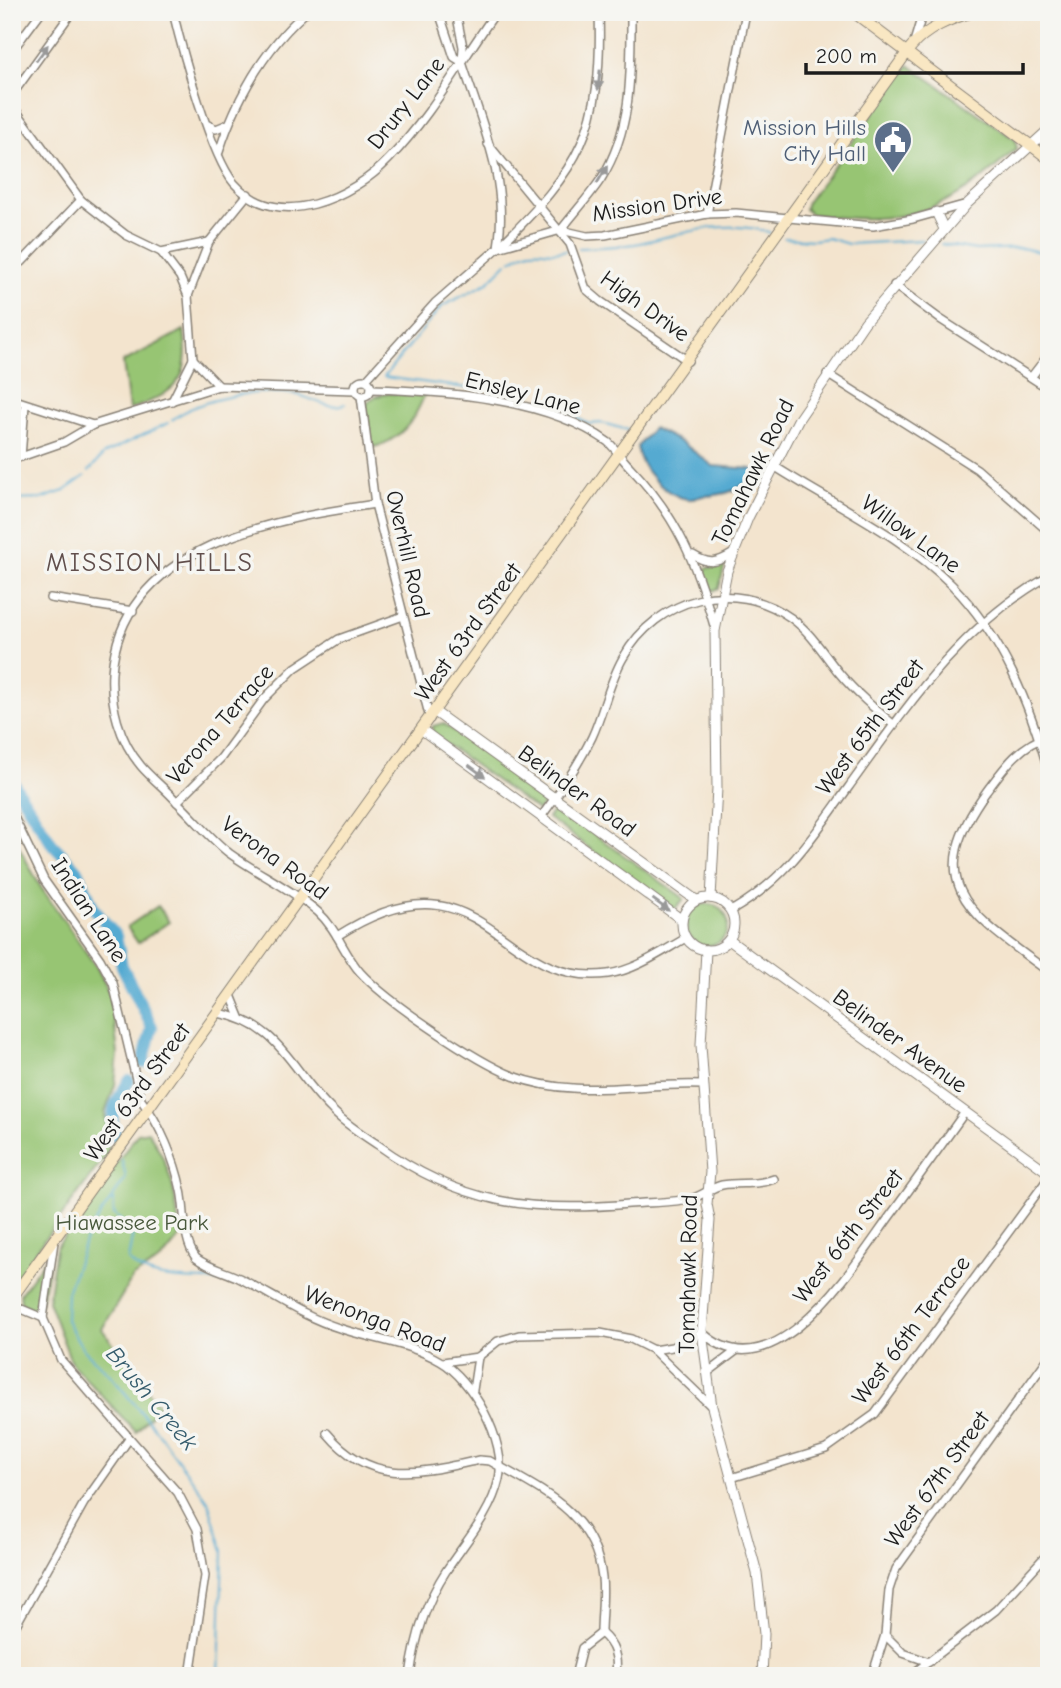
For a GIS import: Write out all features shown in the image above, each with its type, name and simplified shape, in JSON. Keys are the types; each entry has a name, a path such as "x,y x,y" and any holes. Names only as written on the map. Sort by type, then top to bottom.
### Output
{"main road":[{"path":"853,12 910,51 1049,159"},
{"name":"West 63rd Street","path":"12,1298 910,51 925,33 955,14 973,12"}],"street":[{"path":"12,51 41,12"},
{"path":"12,95 72,12"},
{"path":"173,12 219,152 233,182 248,194 209,242 188,296"},
{"path":"219,152 228,124 261,63 306,12"},
{"name":"High Drive","path":"439,12 454,57 462,62"},
{"name":"High Drive","path":"456,12 464,47 462,62 488,144 502,200 498,248"},
{"name":"Drury Lane","path":"248,194 270,204 310,205 329,201 359,186 406,141 496,12"},
{"path":"498,248 540,207 572,162 592,118 600,74 599,12"},
{"path":"561,230 600,180 619,142 629,92 631,12"},
{"path":"707,214 746,12"},
{"path":"910,51 923,12"},
{"path":"12,104 81,200 126,235 160,252 180,277 188,296 193,359 187,377 172,401"},
{"path":"208,125 216,129 228,124"},
{"name":"Tomahawk Road","path":"712,898 717,788 715,631 721,595 733,554 774,466 827,374 894,285 944,229 967,204 1049,129"},
{"name":"High Drive","path":"488,144 561,230 570,244 586,289 688,361"},
{"path":"12,259 22,262 81,200"},
{"name":"Mission Drive","path":"355,390 435,303 498,248 561,230 587,236 613,235 707,214 873,226 967,204"},
{"path":"936,212 944,229"},
{"path":"160,252 209,242"},
{"path":"894,285 940,319 1049,389"},
{"path":"1032,376 1049,354"},
{"path":"193,359 219,386"},
{"path":"827,374 977,469 1049,532"},
{"path":"12,460 64,442 93,425 219,386 355,390 361,397 373,384 366,380"},
{"name":"Ensley Lane","path":"371,389 450,394 533,411 581,426 614,447 646,484 692,555 715,631"},
{"name":"Overhill Road","path":"361,397 375,504 403,616 433,715"},
{"path":"12,399 93,425"},
{"path":"21,457 25,405"},
{"name":"Willow Lane","path":"774,466 884,534 952,585 983,623 1012,671 1039,739 1049,773"},
{"name":"Verona Road","path":"375,504 294,516 226,538 163,575 133,611 116,649 113,666 116,718 122,735 140,765 228,852 320,914 358,970 475,1057 538,1084 579,1090 674,1084 703,1085"},
{"path":"692,555 705,562 717,563 733,554"},
{"name":"West 65th Street","path":"731,911 769,887 792,864 939,666 983,623 1049,576"},
{"path":"541,817 593,736 620,663 631,645 658,617 674,608 706,598 721,595 769,605 794,621 851,687 894,725"},
{"path":"50,598 133,611"},
{"name":"Verona Terrace","path":"177,802 221,758 264,698 295,668 339,639 403,616"},
{"name":"Belinder Road","path":"433,715 696,900"},
{"path":"422,730 682,920"},
{"path":"1049,736 1039,739 1017,754 986,791 961,832 954,860 957,883 971,908 991,929 1049,972"},
{"name":"Indian Lane","path":"12,813 44,880 100,959 113,983 141,1100 149,1110"},
{"path":"712,898 719,900 731,911 734,926 729,940 715,950 706,950 686,938 682,920 689,905 696,900 712,898"},
{"path":"337,936 358,923 396,910 425,904 443,905 472,915 541,962 585,975 626,970 686,938"},
{"name":"Belinder Avenue","path":"729,940 1049,1175"},
{"name":"Tomahawk Road","path":"706,950 701,1018 710,1172 710,1220 702,1332 712,1406 755,1566 762,1602 762,1676"},
{"path":"231,995 240,1017"},
{"path":"218,1013 240,1017 283,1048 318,1095 342,1119 410,1168 459,1191 516,1205 559,1209 692,1198 721,1185 758,1185 774,1179"},
{"name":"Wenonga Road","path":"149,1110 176,1171 187,1239 196,1258 321,1322 443,1362 473,1390 493,1435 499,1478 482,1518 426,1608 418,1630 410,1676"},
{"name":"West 66th Street","path":"707,1373 736,1350 760,1346 789,1333 827,1303 965,1112"},
{"name":"West 66th Terrace","path":"732,1478 826,1449 875,1414 1049,1175"},
{"path":"55,1238 43,1318 68,1371 178,1493 193,1519 202,1545 204,1590 190,1676"},
{"path":"12,1305 43,1318"},
{"path":"653,1350 672,1347 702,1332 710,1341 736,1350"},
{"path":"443,1362 478,1357 508,1336 617,1335 653,1350 712,1406"},
{"path":"473,1390 478,1357"},
{"name":"West 67th Street","path":"872,1676 885,1635 889,1590 900,1562 1049,1357"},
{"path":"327,1433 353,1457 393,1473 419,1473 479,1460 499,1466 557,1499 583,1525 596,1550 601,1569 601,1633 612,1643 617,1655 616,1676"},
{"path":"12,1632 84,1503 129,1439"},
{"path":"910,1676 996,1610 1049,1552"},
{"path":"575,1676 582,1648 601,1633"},
{"path":"885,1635 903,1653 929,1662"}],"green space":[{"path":"909,65 1014,139 1017,148 969,188 923,210 899,216 873,218 811,214 805,209 806,204"},
{"path":"184,330 185,362 176,383 158,398 129,410 123,362"},
{"path":"425,394 411,422 390,441 371,448 366,404 381,395"},
{"path":"722,565 724,568 719,588 713,591 709,589 703,569"},
{"path":"443,723 544,796 546,800 538,811 432,734 433,726"},
{"path":"556,807 684,899 674,910 548,818"},
{"path":"12,834 40,886 97,968 111,996 118,1054 115,1085 105,1113 109,1151 12,1284"},
{"path":"707,904 722,910 728,925 722,940 707,946 692,940 686,925 692,910"},
{"path":"158,906 169,922 138,943 127,927"},
{"name":"Hiawassee Park","path":"148,1131 172,1182 180,1237 162,1259 133,1277 102,1329 159,1406 136,1432 72,1364 48,1301 56,1248 138,1133"},
{"path":"44,1261 49,1265 40,1306 33,1309 21,1303 20,1294"}],"water":[{"path":"653,428 683,443 713,466 752,469 756,472 745,484 726,493 691,499 678,496 654,479 639,455 637,447"}],"waterway":[{"path":"579,248 635,244 720,227 770,233"},
{"path":"784,238 828,238 848,244 923,240"},
{"path":"941,244 976,250 1022,248 1049,254"},
{"path":"511,261 528,252 567,250"},
{"path":"384,377 441,307 487,283 507,263"},
{"path":"384,377 467,388 491,385 519,397 555,407 589,424 602,423 628,430"},
{"path":"172,420 199,405 250,394 283,393 327,405 345,404"},
{"path":"89,471 104,454 168,423"},
{"path":"12,500 41,499 64,491 85,476"},
{"name":"Brush Creek","path":"12,781 52,844 79,872 94,909 116,936 122,966 152,1027 143,1063"},
{"name":"Brush Creek","path":"118,1140 114,1131 114,1109 129,1081"},
{"name":"Brush Creek","path":"122,1160 126,1178 88,1233 67,1293 66,1320 83,1349 110,1375 156,1430 208,1501 223,1551 219,1676"},
{"path":"114,1199 114,1214 133,1232 128,1260 147,1273 158,1276 218,1281"}],"place":[{"name":"Mission Hills City Hall","path":"893,174"}],"district":[{"name":"MISSION HILLS","path":"150,563"}]}
